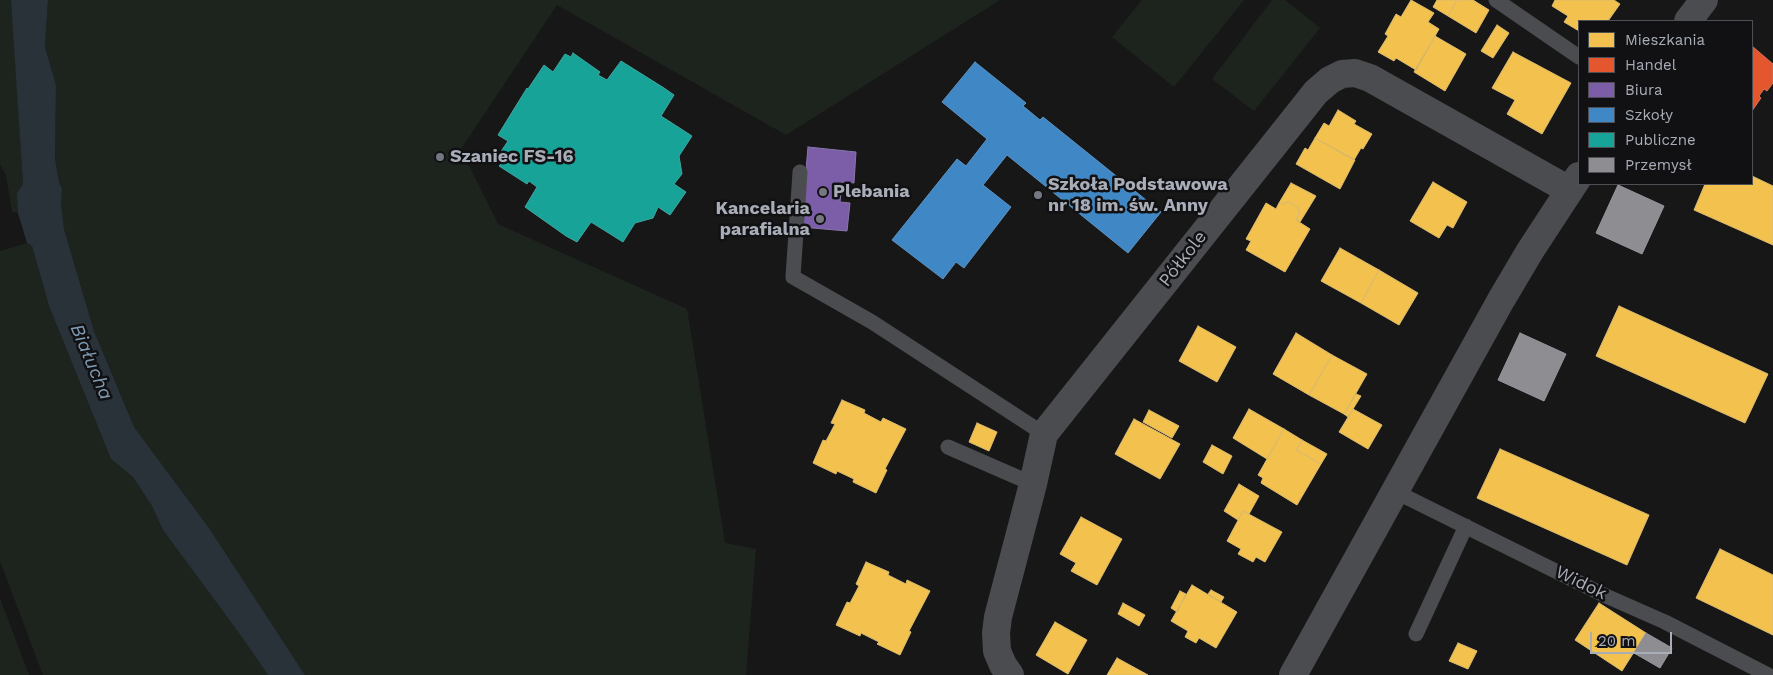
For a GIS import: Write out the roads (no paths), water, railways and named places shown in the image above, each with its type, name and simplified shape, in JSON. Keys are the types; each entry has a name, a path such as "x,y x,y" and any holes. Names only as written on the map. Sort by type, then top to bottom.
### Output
{"street":[{"path":"1689,20 1704,0"},
{"name":"Półkole","path":"1010,675 1003,665 997,650 996,633 998,617 1034,484 1044,434 1316,92 1330,80 1342,74 1355,73 1370,78 1574,183"},
{"path":"1293,675 1501,300 1574,183"}],"lane":[{"path":"1496,0 1578,56"},
{"path":"800,172 794,277 872,322 1044,434"},
{"path":"948,447 1034,484"},
{"name":"Widok","path":"1394,491 1606,596 1665,622 1768,675"},
{"path":"1416,634 1466,526"}],"water":[{"name":"Białucha","path":"11,0 48,0 45,47 56,85 55,159 62,189 61,203 64,229 94,331 134,427 209,528 305,675 268,675 163,530 152,506 133,477 111,459 49,306 32,246 27,243 18,213 17,193 23,184"}],"place":[{"name":"Szaniec FS-16","path":"440,157"},
{"name":"Plebania","path":"823,192"},
{"name":"Szkoła Podstawowa nr 18 im. św. Anny","path":"1038,195"},
{"name":"Kancelaria parafialna","path":"820,219"}]}
